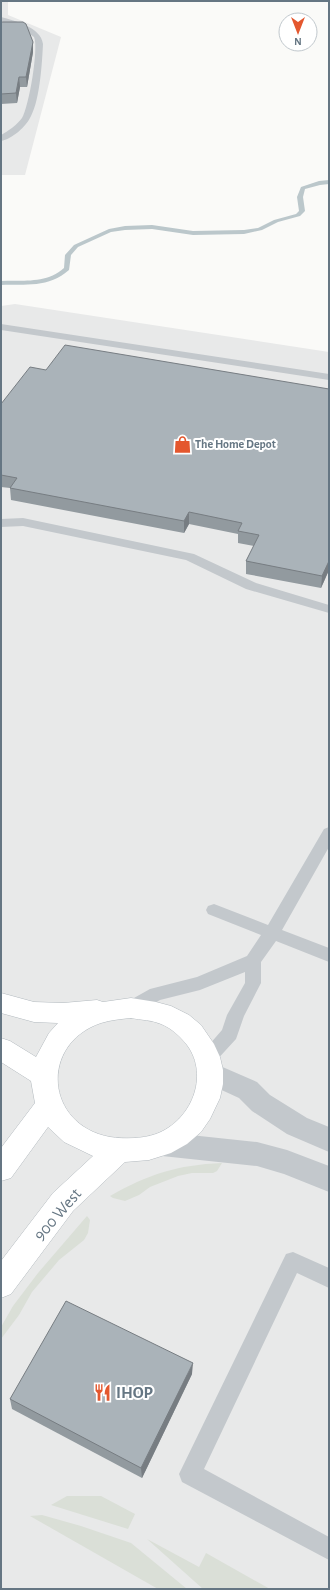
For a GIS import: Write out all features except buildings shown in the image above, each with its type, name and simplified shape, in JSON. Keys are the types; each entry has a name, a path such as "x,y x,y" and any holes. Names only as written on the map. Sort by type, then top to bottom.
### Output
{"street":[{"path":"1,1003 34,1012 63,1013 119,1009 156,1011 179,1022 197,1038 210,1066 209,1094 200,1114 184,1131 162,1144 141,1149 119,1150 96,1146 76,1137 60,1123 49,1106 44,1090 44,1075 50,1053 64,1034 83,1019 119,1009"},
{"path":"1,1049 44,1075"},
{"path":"210,1066 248,1090 261,1103 297,1126 329,1140"},
{"path":"1,1169 49,1106"},
{"path":"162,1144 257,1154 288,1162 329,1179"},
{"name":"900 West","path":"1,1284 63,1202 119,1150"}],"lane":[{"path":"1,19 27,29 39,38 39,60 27,117 18,128 1,139"},
{"path":"1,328 329,377"},
{"path":"1,523 23,522 190,557 251,586 329,609"},
{"path":"119,1009 156,994 200,983 253,961 272,933 329,833"},
{"path":"214,910 329,955"},
{"path":"210,1066 230,1034 236,1015 253,983 253,961"},
{"path":"329,1278 292,1261 190,1474 329,1549"}],"shaded area":[{"path":"1,1 8,1 8,15 61,37 25,175 1,175"},
{"path":"15,304 329,352 329,1589 1,1589 1,306"},
{"path":"222,1163 217,1171 213,1173 192,1173 178,1176 150,1187 139,1195 125,1201 110,1196 151,1176 164,1172 191,1166"},
{"path":"87,1216 90,1220 88,1233 84,1240 59,1260 32,1292 19,1315 1,1339 1,1327 13,1306 38,1273"},
{"path":"67,1496 101,1496 135,1514 128,1529 51,1505"},
{"path":"42,1515 81,1526 131,1543 187,1589 158,1589 30,1516"},
{"path":"147,1539 199,1567 206,1553 270,1589 203,1589"}],"waterway":[{"path":"1,283 36,282 53,279 67,269 68,255 76,246 109,231 125,228 152,227 193,233 244,232 260,229 276,221 298,215 302,211 300,197 303,188 319,183 329,182"}],"place":[{"name":"The Home Depot","path":"182,444"},
{"name":"IHOP","path":"103,1392"}]}
